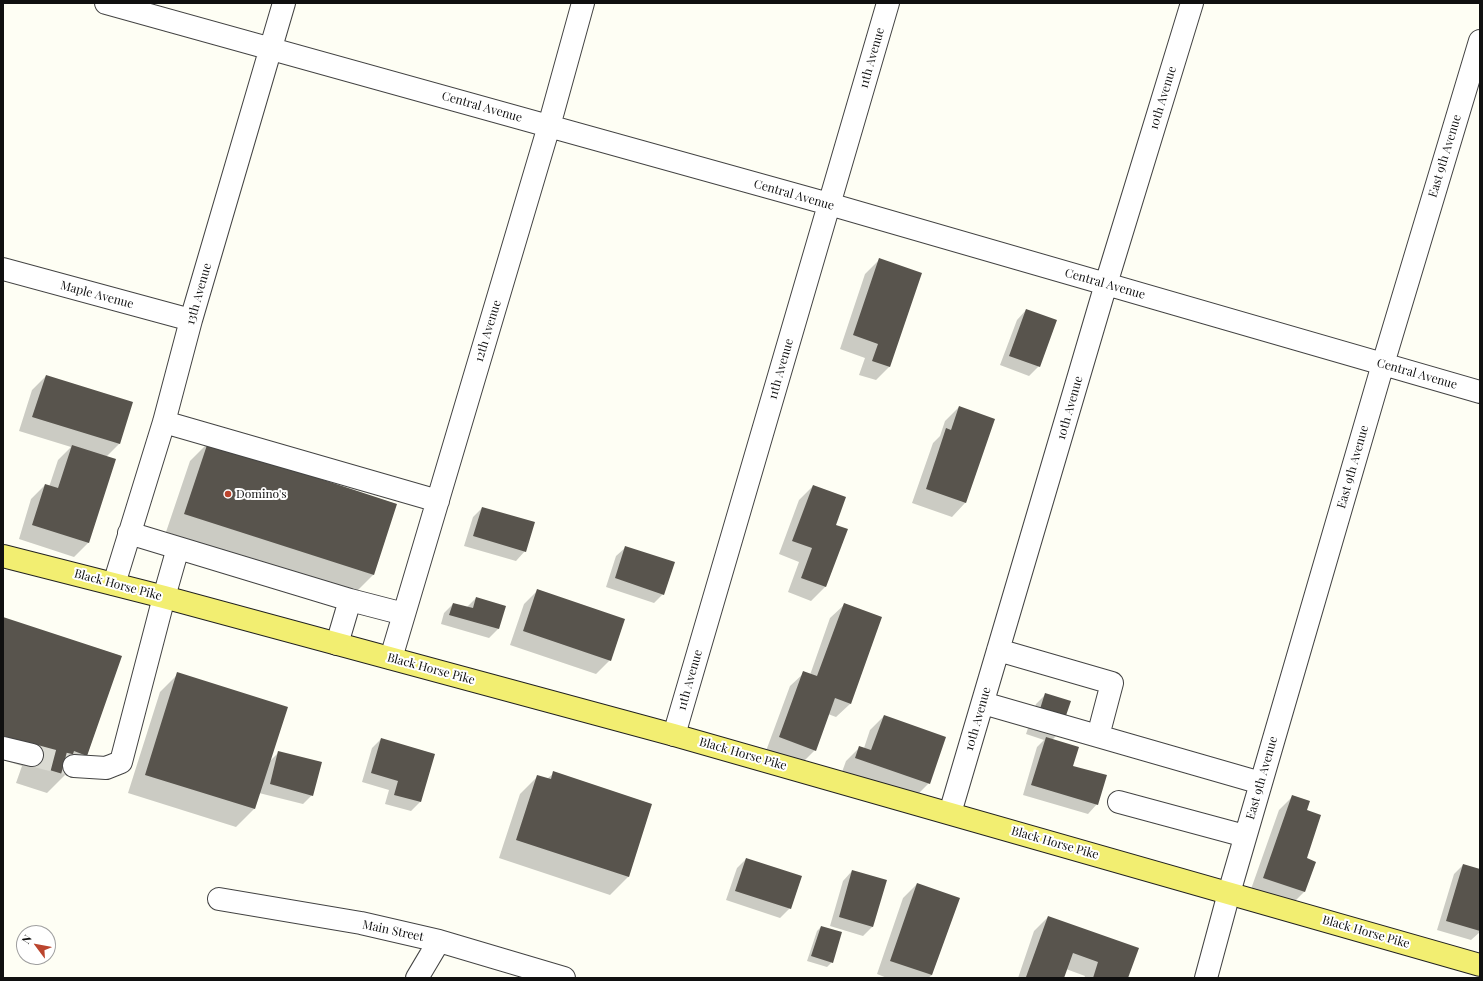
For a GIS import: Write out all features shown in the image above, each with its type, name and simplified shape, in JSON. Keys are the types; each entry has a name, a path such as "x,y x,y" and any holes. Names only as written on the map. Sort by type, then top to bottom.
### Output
{"main road":[{"name":"Black Horse Pike","path":"3,556 164,597 674,735 1480,965"}],"street":[{"name":"Central Avenue","path":"106,3 829,204 1480,392"},
{"name":"13th Avenue","path":"114,584 164,422 191,320 284,3"},
{"name":"12th Avenue","path":"391,658 549,126 583,3"},
{"name":"11th Avenue","path":"674,735 888,3"},
{"name":"10th Avenue","path":"950,813 1106,284 1192,3"},
{"name":"East 9th Avenue","path":"1206,978 1245,836 1383,364 1480,41"},
{"name":"Maple Avenue","path":"3,269 191,320"},
{"path":"164,422 438,501"},
{"path":"130,533 350,600 404,614"},
{"path":"74,766 106,768 121,762 178,548"},
{"path":"337,644 350,600"},
{"path":"998,650 1112,683 1098,736"},
{"path":"983,703 1261,784"},
{"path":"3,748 32,755"},
{"path":"1119,802 1245,836"},
{"name":"Main Street","path":"219,898 361,923 439,941 564,978"},
{"path":"417,978 439,941"}],"building":[{"path":"879,258 922,273 890,367 872,361 878,344 853,335"},
{"path":"1026,309 1057,320 1040,367 1009,356"},
{"path":"46,375 133,402 120,444 32,417"},
{"path":"959,406 995,419 966,503 926,489 946,428 951,430"},
{"path":"208,442 397,504 374,575 184,514"},
{"path":"72,445 116,459 89,543 32,525 45,484 58,488"},
{"path":"813,485 846,497 836,525 848,529 826,587 801,578 812,548 792,541"},
{"path":"482,507 535,522 526,552 473,536"},
{"path":"625,546 675,562 664,595 615,578"},
{"path":"537,589 625,619 611,661 523,631"},
{"path":"476,597 506,606 499,629 449,615 453,603 473,608"},
{"path":"844,603 882,617 851,704 835,698 816,751 779,737 803,671 817,676"},
{"path":"3,617 122,656 87,756 74,751 66,775 33,765 39,748 3,736"},
{"path":"177,672 288,707 255,809 145,775"},
{"path":"1045,693 1071,701 1060,733 1035,725"},
{"path":"884,715 946,737 930,784 855,758 859,746 871,750"},
{"path":"1046,737 1079,747 1073,766 1107,775 1098,805 1031,785"},
{"path":"381,738 435,754 421,802 394,795 398,781 371,773"},
{"path":"278,751 322,762 313,796 270,784"},
{"path":"553,771 652,804 629,877 516,840 537,775 551,779"},
{"path":"1292,795 1310,801 1307,810 1321,815 1307,858 1316,862 1305,892 1263,878"},
{"path":"746,858 802,876 791,909 735,891"},
{"path":"1463,864 1480,869 1480,931 1446,921"},
{"path":"852,870 887,880 873,927 839,917"},
{"path":"917,883 960,898 932,975 890,961"},
{"path":"1048,916 1139,948 1128,978 1093,978 1098,962 1073,953 1064,978 1026,977"},
{"path":"821,926 842,932 833,963 811,956"}],"tunnel":[{"path":"32,755 74,766"}],"place":[{"name":"Domino's","path":"228,494"}]}
